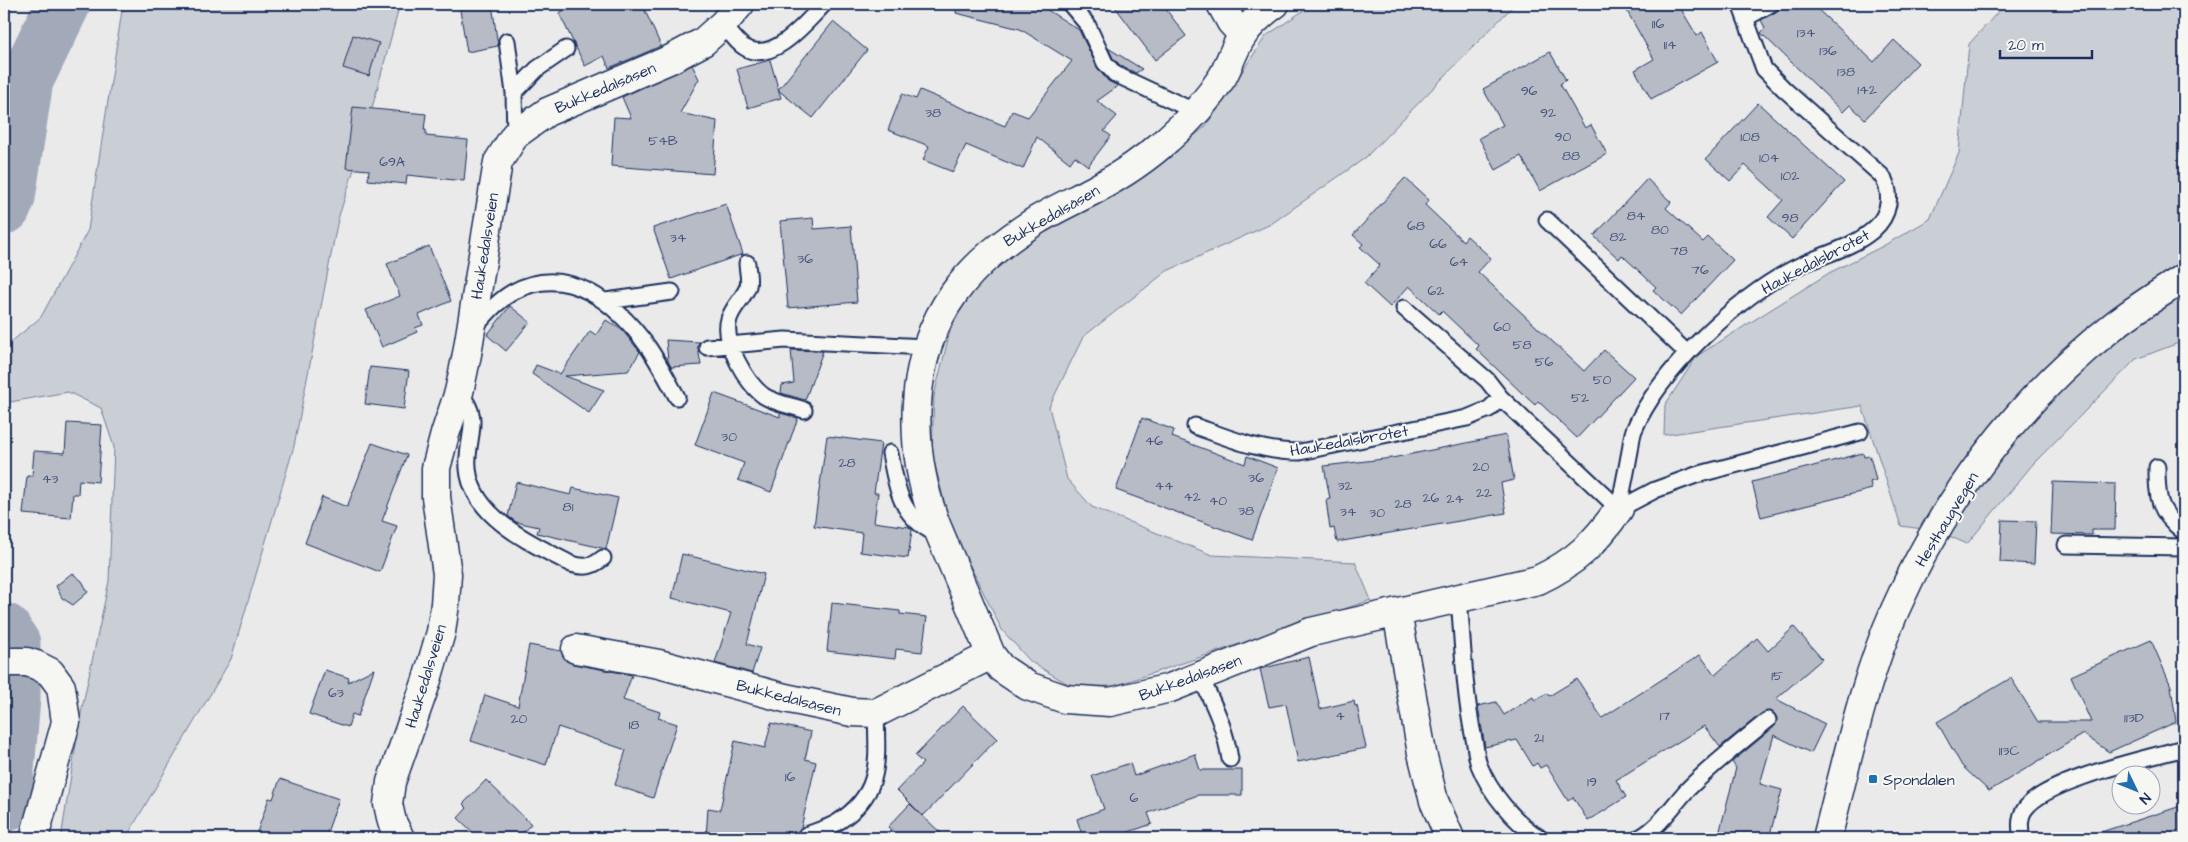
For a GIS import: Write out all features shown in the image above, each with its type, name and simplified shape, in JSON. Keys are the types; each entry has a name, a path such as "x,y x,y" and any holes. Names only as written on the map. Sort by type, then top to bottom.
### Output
{"street":[{"name":"Bukkedalsåsen","path":"498,162 515,135 547,112 672,59 703,42 723,24 740,4"},
{"path":"1221,4 1231,22 1243,35"},
{"name":"Bukkedalsåsen","path":"1275,4 1243,35 1223,76 1196,112 1167,140 1135,165 1096,189 1039,219 998,246 974,269 955,292 940,316 926,347 917,412 917,446 921,477 928,506 991,655 1001,668 1028,686 1065,699 1110,702 1137,697 1170,688 1311,632 1397,612"},
{"name":"Haukedalsveien","path":"400,838 392,822 388,804 391,782 426,683 441,632 445,604 447,574 436,498 436,468 444,434 459,392 498,162"},
{"name":"Hesthaugvegen","path":"1827,838 1860,712 1876,661 1895,610 1919,560 1946,513 1975,470 2037,395 2112,327 2184,278"},
{"name":"Haukedalsbrotet","path":"1397,612 1538,580 1562,568 1584,552 1619,509"},
{"path":"1397,612 1422,753 1434,800 1450,838"},
{"name":"Bukkedalsåsen","path":"576,649 659,664 823,706 852,712 876,713 991,655"},
{"path":"4,662 27,662 36,665 50,672 61,687 66,722 34,838"}],"lane":[{"path":"723,24 744,47 761,51 776,48 796,32 824,4"},
{"path":"1070,4 1088,24 1105,63 1115,74 1196,112"},
{"name":"Haukedalsbrotet","path":"1619,509 1634,431 1648,405 1687,353 1724,317 1757,292 1795,268 1852,244 1874,230 1885,215 1890,200 1888,186 1882,176 1764,69 1740,4"},
{"path":"1746,18 1771,4"},
{"path":"507,41 514,93 515,135"},
{"path":"514,93 537,69 566,49"},
{"path":"1547,220 1687,353"},
{"path":"747,263 749,284 731,312 728,322 731,345 742,370 755,389 766,398 804,410"},
{"name":"Haukedalsveien","path":"471,330 494,307 513,292 537,284 559,282 586,289 606,301 649,348 677,397"},
{"path":"606,301 672,292"},
{"path":"1404,308 1487,380 1500,398 1619,509 1655,490 1696,475 1860,432"},
{"path":"706,347 785,340 926,347"},
{"path":"459,392 470,409 473,418 468,459 470,478 474,490 485,508 502,524 571,564 582,567 592,566 603,558"},
{"name":"Haukedalsbrotet","path":"1195,426 1249,446 1276,452 1300,452 1467,418 1489,409 1500,398"},
{"path":"890,453 898,495 908,511 920,524 929,530 937,527"},
{"path":"2157,467 2157,493 2161,507 2174,524 2184,532"},
{"path":"2066,545 2184,546"},
{"path":"1459,598 1469,717 1479,765 1493,791 1512,814 1532,834 1540,838"},
{"path":"1200,676 1221,718 1230,759"},
{"path":"806,835 837,823 865,798 873,784 877,762 876,713"},
{"path":"1639,838 1663,819 1711,766 1768,720"},
{"path":"2022,838 2021,817 2024,810 2031,802 2050,790 2114,767 2184,748"}],"shaded area":[{"path":"123,4 400,4 364,138 338,219 294,446 231,659 126,838 61,838 81,713 109,581 114,447 101,408 68,392 4,403 4,348 41,317 88,230"},
{"path":"1313,4 1515,4 1365,158 1271,224 1167,271 1083,337 1049,407 1067,479 1092,507 1212,555 1355,562 1371,600 1114,686 1073,687 1031,662 1002,630 950,525 932,453 934,396 956,307 1016,247 1138,180 1205,127 1266,36"},
{"path":"2005,4 2184,4 2184,341 2136,359 2033,464 1967,544 1938,531 1901,526 1862,406 1664,435 1665,405 1697,356 1829,273 1883,246 1930,219 1959,153 1969,44"}],"building":[{"path":"459,4 492,4 498,46 467,52"},
{"path":"577,4 642,4 661,46 609,68 604,56 585,66 559,13"},
{"path":"957,4 1038,4 1079,30 1098,69 1108,81 1118,86 1097,101 1117,116 1104,131 1111,136 1088,166 1075,156 1070,163 1037,137 1023,169 966,145 953,172 923,160 929,146 888,130 902,94 916,99 920,90 1005,126 1012,111 1028,117 1072,61 1020,29 956,13"},
{"path":"1113,4 1162,4 1186,36 1155,60"},
{"path":"1623,4 1678,4 1697,36 1702,32 1718,62 1651,99 1635,70 1654,59"},
{"path":"1780,4 1812,4 1874,62 1894,40 1918,63 1865,119 1850,105 1843,112 1761,33 1765,28 1761,20 1776,12"},
{"path":"833,22 867,50 813,118 778,90"},
{"path":"353,35 379,43 369,76 343,68"},
{"path":"1108,48 1142,69 1136,73 1121,66 1113,58"},
{"path":"1550,52 1566,80 1560,84 1585,128 1591,125 1607,154 1540,191 1521,156 1496,170 1479,138 1503,125 1483,89"},
{"path":"770,60 781,98 748,108 737,69"},
{"path":"692,65 699,79 680,113 717,121 713,174 611,166 614,117 631,118 622,97"},
{"path":"1758,103 1844,182 1792,239 1768,217 1783,200 1745,165 1730,181 1706,159"},
{"path":"353,107 426,114 424,130 426,130 426,136 468,140 464,181 407,175 406,184 368,180 369,170 346,168"},
{"path":"1405,178 1429,200 1425,205 1463,241 1467,236 1491,258 1478,272 1584,371 1604,350 1634,377 1577,438 1538,401 1535,405 1476,349 1479,346 1442,311 1439,314 1409,286 1390,307 1364,283 1380,265 1360,247 1363,244 1353,235"},
{"path":"1647,179 1671,202 1666,208 1703,242 1708,237 1733,260 1681,315 1653,290 1656,287 1622,255 1619,259 1594,236"},
{"path":"726,204 743,254 671,279 653,228"},
{"path":"813,218 814,229 851,226 857,302 788,308 780,221"},
{"path":"429,246 451,301 419,315 423,325 415,328 417,332 382,347 366,310 400,296 387,264"},
{"path":"510,306 530,322 506,351 487,335"},
{"path":"606,320 622,330 640,352 628,371 565,376 604,390 589,413 532,374 536,365 560,374 590,331 596,335"},
{"path":"666,340 699,342 698,348 701,365 671,367 668,361"},
{"path":"791,350 823,351 805,400 781,393 782,385 794,383"},
{"path":"370,367 409,371 404,409 365,404"},
{"path":"714,393 780,417 780,413 798,418 771,492 738,480 744,463 695,445"},
{"path":"1142,418 1174,430 1172,437 1245,464 1247,456 1278,468 1252,540 1116,490"},
{"path":"67,423 102,425 98,482 79,480 78,494 73,494 71,518 23,514 27,476 32,476 34,451 65,453"},
{"path":"1506,435 1514,480 1501,483 1506,513 1337,542 1334,528 1330,529 1326,500 1330,499 1324,466 1392,458"},
{"path":"827,436 881,443 874,493 878,493 874,522 909,527 912,530 908,558 860,552 862,533 814,526"},
{"path":"372,443 407,455 382,521 397,526 380,572 305,543 322,497 347,507"},
{"path":"1863,453 1864,457 1870,456 1876,480 1870,482 1872,489 1761,517 1752,482"},
{"path":"516,482 571,495 573,488 618,498 606,549 537,533 539,527 516,522 508,516"},
{"path":"2053,482 2116,484 2115,530 2092,530 2092,535 2051,534"},
{"path":"2002,520 2036,521 2034,564 2000,562"},
{"path":"682,554 764,574 747,644 760,648 752,673 715,663 731,613 672,598"},
{"path":"72,573 82,581 88,592 73,605 62,598 56,586"},
{"path":"832,603 900,611 900,614 927,617 922,652 896,649 895,659 827,651"},
{"path":"1794,627 1822,659 1776,699 1825,724 1811,753 1774,735 1760,784 1782,790 1769,838 1718,838 1736,768 1732,762 1774,727 1777,718 1771,711 1762,713 1720,747 1704,726 1616,780 1626,797 1588,821 1573,797 1568,801 1546,765 1540,768 1537,763 1533,766 1517,740 1485,747 1478,706 1496,702 1504,715 1533,697 1535,701 1547,693 1549,696 1577,679 1602,718 1700,655 1715,675 1757,638 1768,651"},
{"path":"2151,640 2171,686 2176,722 2109,752 2083,734 1989,791 1962,766 1937,722 2011,678 2038,722 2091,722 2071,676"},
{"path":"529,645 561,651 566,661 573,664 632,675 623,700 660,712 658,718 677,724 653,798 615,785 626,750 558,727 546,765 471,741 485,695 518,706"},
{"path":"1309,657 1320,709 1354,701 1355,706 1357,706 1366,748 1298,762 1286,704 1269,707 1260,669"},
{"path":"374,669 358,716 352,714 348,727 309,714 325,670 349,678 348,682"},
{"path":"963,706 997,739 923,816 897,790 923,763 915,756"},
{"path":"771,723 811,732 805,759 816,762 797,838 706,838 708,808 720,810 735,741 765,748"},
{"path":"1195,754 1200,770 1242,770 1242,795 1198,795 1148,813 1152,824 1111,838 1083,838 1077,819 1104,809 1092,776 1130,763 1134,776"},
{"path":"280,779 339,799 325,838 255,838 269,798 273,799"},
{"path":"486,780 531,824 518,838 479,838 458,818 467,808 463,804"},
{"path":"910,804 946,838 900,838 888,827"},
{"path":"2184,805 2184,838 2098,838 2098,833"}],"waterway":[{"path":"4,207 8,197 26,80 63,4"},
{"path":"4,630 13,644 13,698 4,805"}],"place":[{"name":"Spondalen","path":"1873,779"}]}
